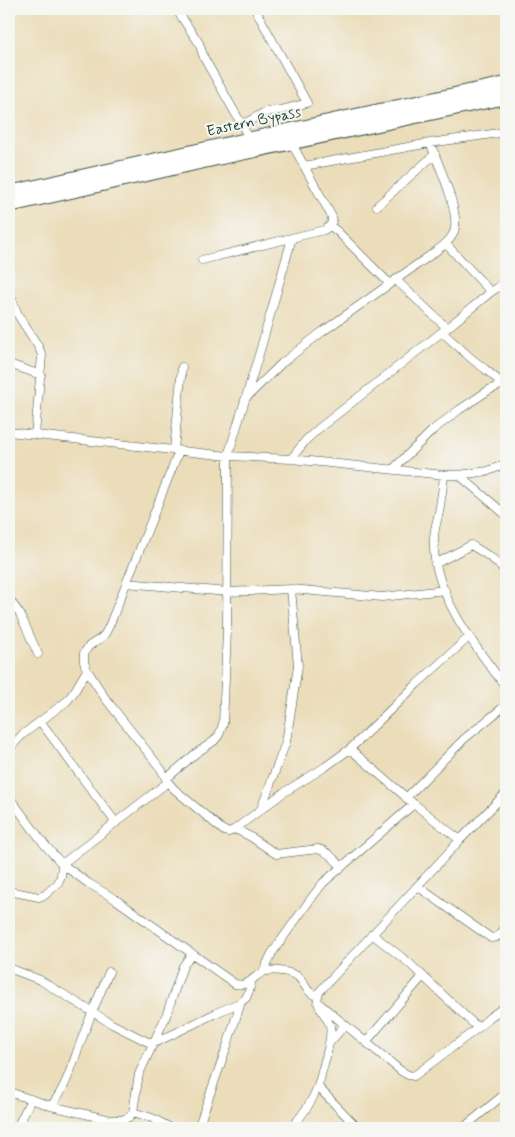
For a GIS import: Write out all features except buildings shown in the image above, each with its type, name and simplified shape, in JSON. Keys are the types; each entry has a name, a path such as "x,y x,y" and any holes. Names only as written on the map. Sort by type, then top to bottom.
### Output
{"highway":[{"name":"Eastern Bypass","path":"9,193 248,139 506,84"},
{"name":"Eastern Bypass","path":"9,205 291,142 506,97"}],"street":[{"path":"176,9 199,43 204,58 248,139"},
{"path":"242,125 265,112 281,110 308,102 254,9"},
{"path":"304,166 430,143 506,132"},
{"path":"202,260 324,230 330,226 333,222 332,217 291,142"},
{"path":"246,398 282,363 322,332 446,244 453,235 456,226 455,213 430,143"},
{"path":"377,206 435,154"},
{"path":"330,226 445,330 472,359 504,384 489,390 434,429 393,469"},
{"path":"9,891 39,897 45,895 58,883 62,864 167,781 195,754 214,741 219,734 223,724 228,592 228,456 292,238"},
{"path":"446,244 491,292"},
{"path":"291,459 306,440 318,429 506,282"},
{"path":"9,291 18,315 42,355 35,435"},
{"path":"9,364 41,375"},
{"path":"182,366 176,450 110,624 105,634 89,646 84,653 84,662 87,670 105,698 161,769 167,781 174,789 224,831 228,832 235,829 283,793 350,749 468,637"},
{"path":"9,434 35,435 228,456 291,459 444,475 488,471 506,464"},
{"path":"444,475 434,539 435,564 451,604 468,637 506,687"},
{"path":"459,475 506,514"},
{"path":"435,564 471,545 496,561 506,572"},
{"path":"126,582 228,592 292,589 382,597 445,590"},
{"path":"261,809 286,742 298,666 292,589"},
{"path":"9,599 20,614 38,654"},
{"path":"9,749 22,735 67,701 87,670"},
{"path":"406,798 464,739 506,705"},
{"path":"40,721 116,823"},
{"path":"350,749 406,798 460,840"},
{"path":"291,1128 302,1116 318,1087 330,1042 330,1024 317,999 319,992 506,793"},
{"path":"9,797 45,845 62,864 88,883 115,899 235,984 247,984 263,972 282,971 295,975 300,979 308,992 345,1025 401,1072 408,1075 414,1076 506,1006"},
{"path":"263,972 272,953 323,883 414,804"},
{"path":"235,829 276,854 318,848 329,854 342,867"},
{"path":"417,886 491,938 501,935 506,926"},
{"path":"372,934 409,963 478,1028"},
{"path":"9,1092 51,1106 111,1120 122,1120 129,1116 133,1112 139,1074 166,1016 183,966 192,954"},
{"path":"9,968 40,980 112,1024 152,1043 241,1002 246,998 252,980"},
{"path":"51,1106 60,1095 66,1083 109,972"},
{"path":"366,1042 423,976"},
{"path":"198,1128 241,1002"},
{"path":"330,1042 345,1025"},
{"path":"318,1087 358,1128"},
{"path":"463,1128 506,1093"},
{"path":"17,1128 31,1099"},
{"path":"133,1112 152,1118 171,1128"}]}
